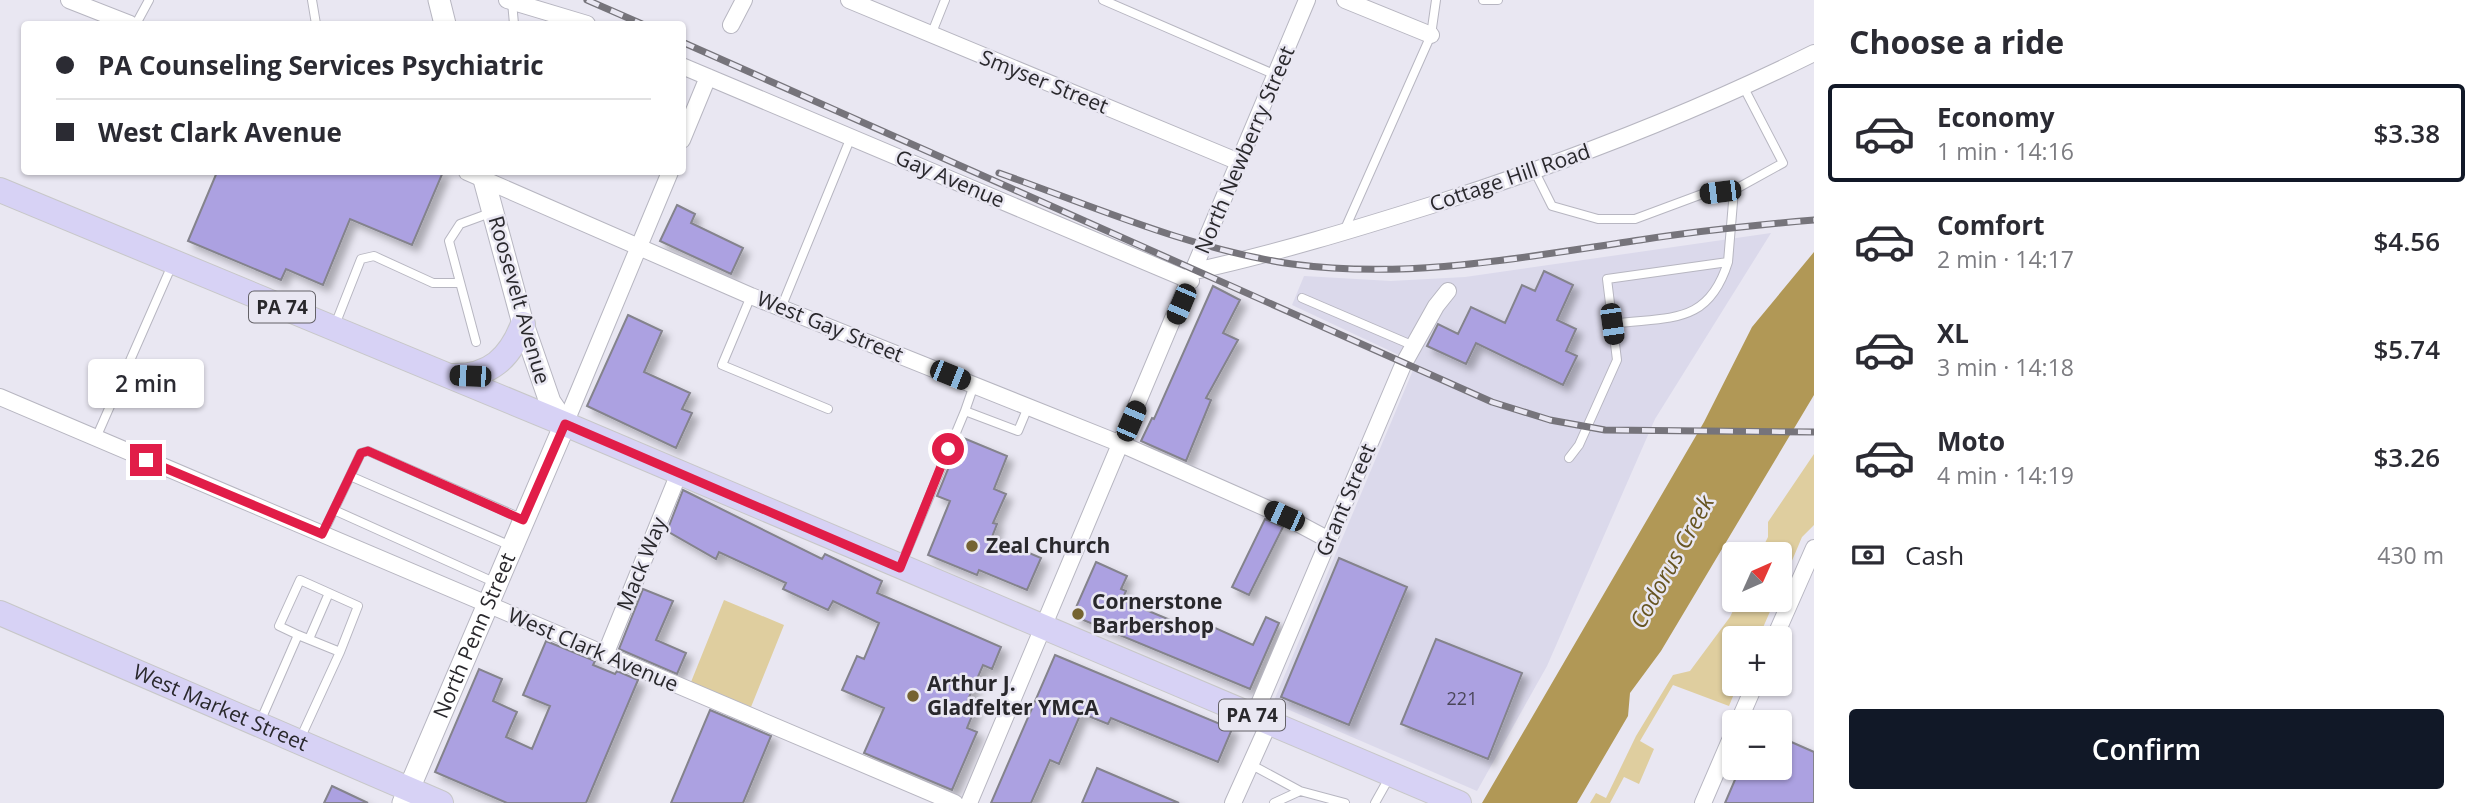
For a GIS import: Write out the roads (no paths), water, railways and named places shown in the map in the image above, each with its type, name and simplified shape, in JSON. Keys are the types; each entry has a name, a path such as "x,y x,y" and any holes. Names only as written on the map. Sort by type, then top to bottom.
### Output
{"main road":[{"path":"439,0 444,21"},
{"name":"Roosevelt Avenue","path":"478,175 493,212 523,324 550,402 565,424"},
{"name":"PA 74","path":"0,190 565,424 1459,803"},
{"path":"448,375 470,376 494,367 506,357 523,324"},
{"name":"North Penn Street","path":"406,796 565,424"},
{"name":"West Market Street","path":"0,613 299,742 406,796 441,803"}],"street":[{"path":"69,0 122,21"},
{"path":"731,25 744,0"},
{"name":"Smyser Street","path":"849,0 1239,162"},
{"name":"North Newberry Street","path":"970,803 1307,0"},
{"path":"1345,0 1431,35"},
{"path":"510,1 577,21"},
{"name":"Cottage Hill Road","path":"1193,276 1343,233 1535,172 1626,138 1744,88 1814,53"},
{"name":"Gay Avenue","path":"686,68 1193,276"},
{"path":"686,130 708,77"},
{"name":"West Gay Street","path":"480,175 751,296 1121,444 1284,516 1329,540"},
{"name":"North Penn Street","path":"565,424 669,175"},
{"name":"Grant Street","path":"1233,803 1250,764 1261,719 1329,540 1414,346 1448,291"},
{"name":"West Clark Avenue","path":"0,397 955,803"},
{"name":"Mack Way","path":"605,654 679,473"},
{"path":"1780,626 1814,548"},
{"path":"1703,803 1722,759"}],"lane":[{"path":"138,21 149,0"},
{"path":"312,0 316,21"},
{"path":"930,35 945,0"},
{"path":"1103,0 1276,75"},
{"path":"1343,233 1431,35 1436,0"},
{"path":"1483,0 1498,0"},
{"path":"510,1 513,21"},
{"path":"1535,172 1552,206 1598,219 1635,219 1705,193 1734,190 1783,163 1744,88"},
{"path":"781,308 851,137"},
{"path":"1612,324 1689,313 1701,308 1715,295 1728,262 1734,190"},
{"path":"475,342 449,241 460,224 493,212"},
{"path":"334,328 360,259 374,256 433,283 459,283"},
{"path":"96,438 173,262"},
{"path":"1569,458 1587,428 1617,360 1607,279 1728,262"},
{"path":"751,296 722,365 828,410"},
{"path":"1303,298 1414,346"},
{"path":"900,568 974,385"},
{"path":"965,411 1018,431 1028,407"},
{"path":"322,534 361,453 368,451 523,520"},
{"path":"350,476 512,546"},
{"path":"334,510 496,583"},
{"path":"299,742 340,652 358,606 300,580 279,626 340,652"},
{"path":"309,639 329,593"},
{"path":"258,724 298,635"},
{"path":"1250,764 1300,791 1345,803"},
{"path":"1375,803 1392,773"},
{"path":"1274,803 1300,791"}],"water":[{"name":"Codorus Creek","path":"1814,252 1814,395 1726,542 1722,542 1722,549 1661,651 1630,693 1628,716 1577,803 1482,803 1704,422 1752,327"}],"railway":[{"path":"587,0 635,21"},
{"path":"686,44 1492,402 1550,420 1605,430 1814,432"},
{"path":"999,173 1180,238 1254,257 1336,268 1423,268 1467,264 1684,234 1814,220"}],"place":[{"name":"Zeal Church","path":"972,546"},
{"name":"Cornerstone Barbershop","path":"1078,614"},
{"name":"Arthur J. Gladfelter YMCA","path":"913,696"}]}
